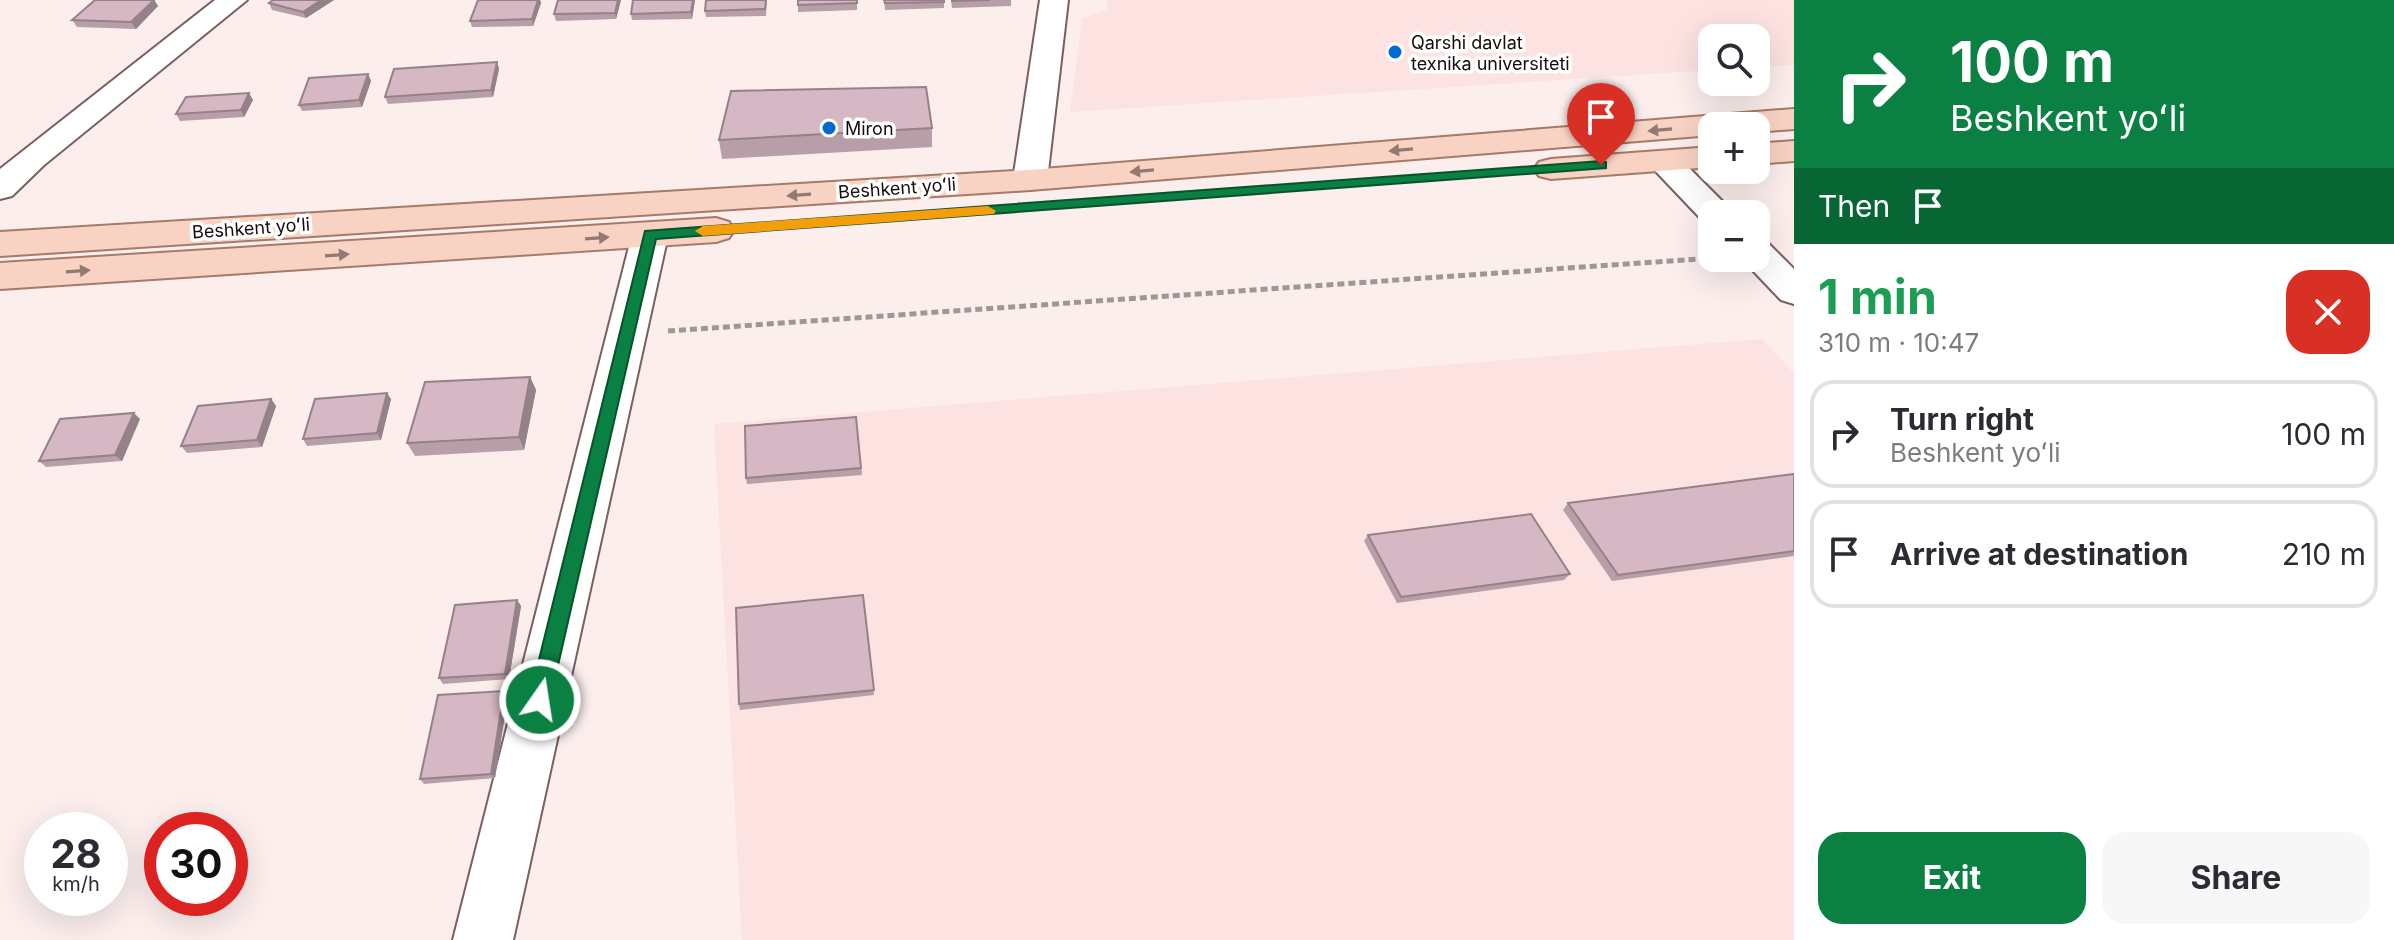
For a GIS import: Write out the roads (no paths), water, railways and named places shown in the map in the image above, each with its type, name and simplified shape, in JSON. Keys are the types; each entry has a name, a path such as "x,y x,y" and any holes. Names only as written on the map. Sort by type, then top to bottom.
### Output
{"main road":[{"name":"Beshkent yoʻli","path":"0,244 1030,180 1794,119"},
{"path":"1770,153 1794,151"},
{"name":"Beshkent yoʻli","path":"0,276 650,235 1698,158"}],"street":[{"path":"0,188 16,159 233,0"},
{"path":"1030,180 1054,0"},
{"path":"1663,161 1703,200"},
{"path":"483,940 650,235"},
{"path":"1770,267 1794,291"}],"place":[{"name":"Qarshi davlat texnika universiteti","path":"1395,52"},
{"name":"Miron","path":"829,128"}]}
